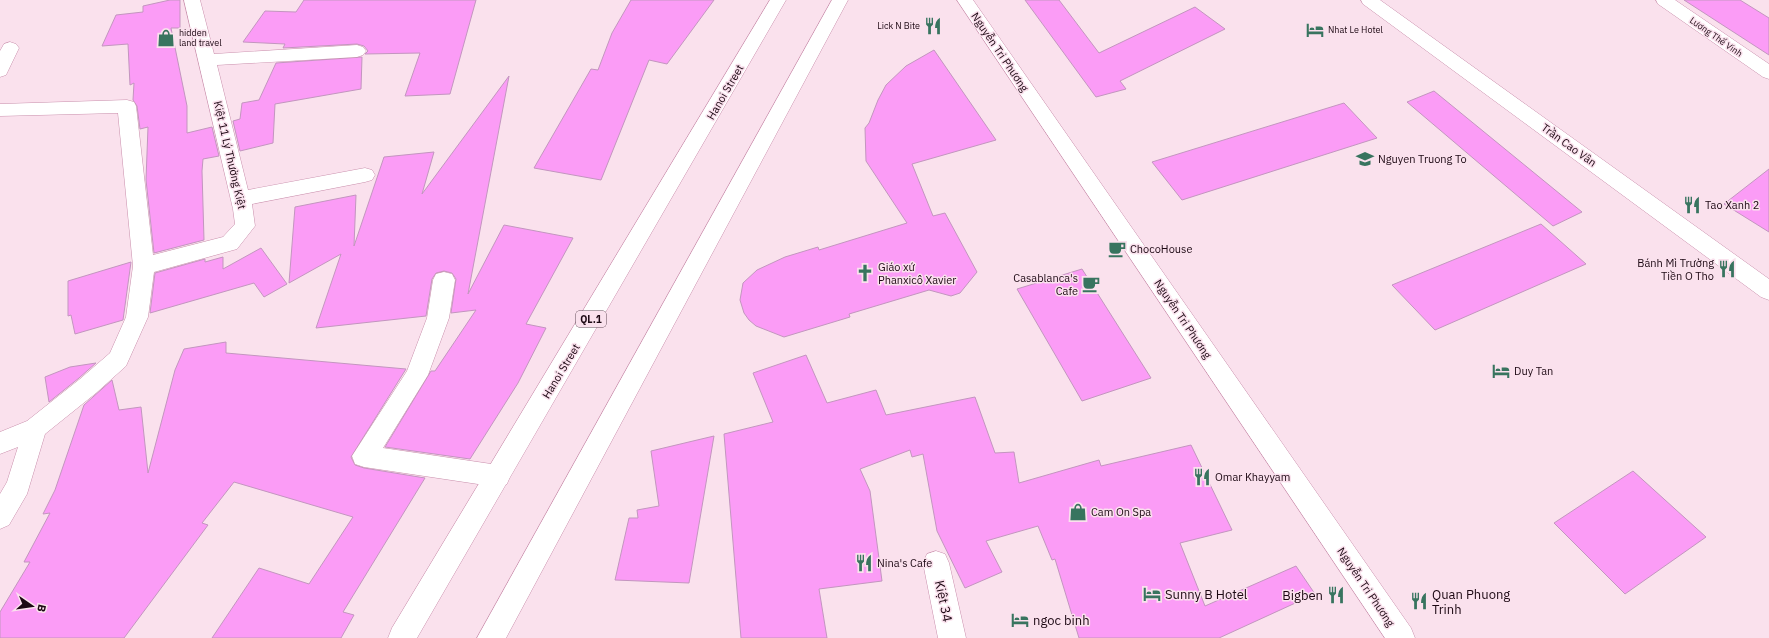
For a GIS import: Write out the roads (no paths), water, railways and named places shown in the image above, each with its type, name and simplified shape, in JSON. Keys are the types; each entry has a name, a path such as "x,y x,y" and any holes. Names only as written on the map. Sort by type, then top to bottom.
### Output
{"main road":[{"name":"Kiệt 11 Lý Thường Kiệt","path":"144,266 230,243 245,226 241,200 192,0"},
{"name":"Hanoi Street","path":"402,638 778,0"},
{"path":"491,638 840,0"},
{"name":"Nguyễn Tri Phương","path":"965,0 1397,637"},
{"name":"Trần Cao Vân","path":"1369,0 1769,291"},
{"name":"Lương Thế Vinh","path":"1664,0 1769,73"},
{"path":"0,71 10,48"},
{"path":"207,60 357,51"},
{"path":"0,110 127,106 144,266 137,317 118,359 88,386 35,428 0,443"},
{"path":"241,200 365,175"},
{"path":"444,280 438,318 417,374 364,456 498,476"},
{"path":"0,517 18,486 35,428"},
{"name":"Kiệt 34","path":"936,563 952,638"}],"place":[{"name":"Lick N Bite","path":"933,26"},
{"name":"Nhat Le Hotel","path":"1315,30"},
{"name":"hidden land travel","path":"166,38"},
{"name":"Nguyen Truong To","path":"1365,159"},
{"name":"Tao Xanh 2","path":"1692,205"},
{"name":"ChocoHouse","path":"1117,249"},
{"name":"Bánh Mì Trường Tiền O Tho","path":"1727,269"},
{"name":"Giáo xứ Phanxicô Xavier","path":"865,273"},
{"name":"Casablanca's Cafe","path":"1091,284"},
{"name":"Duy Tan","path":"1501,371"},
{"name":"Omar Khayyam","path":"1202,477"},
{"name":"Cam On Spa","path":"1078,512"},
{"name":"Nina's Cafe","path":"864,563"},
{"name":"Sunny B Hotel","path":"1152,594"},
{"name":"Bigben","path":"1336,595"},
{"name":"Quan Phuong Trinh","path":"1419,601"},
{"name":"ngoc binh","path":"1020,620"}]}
